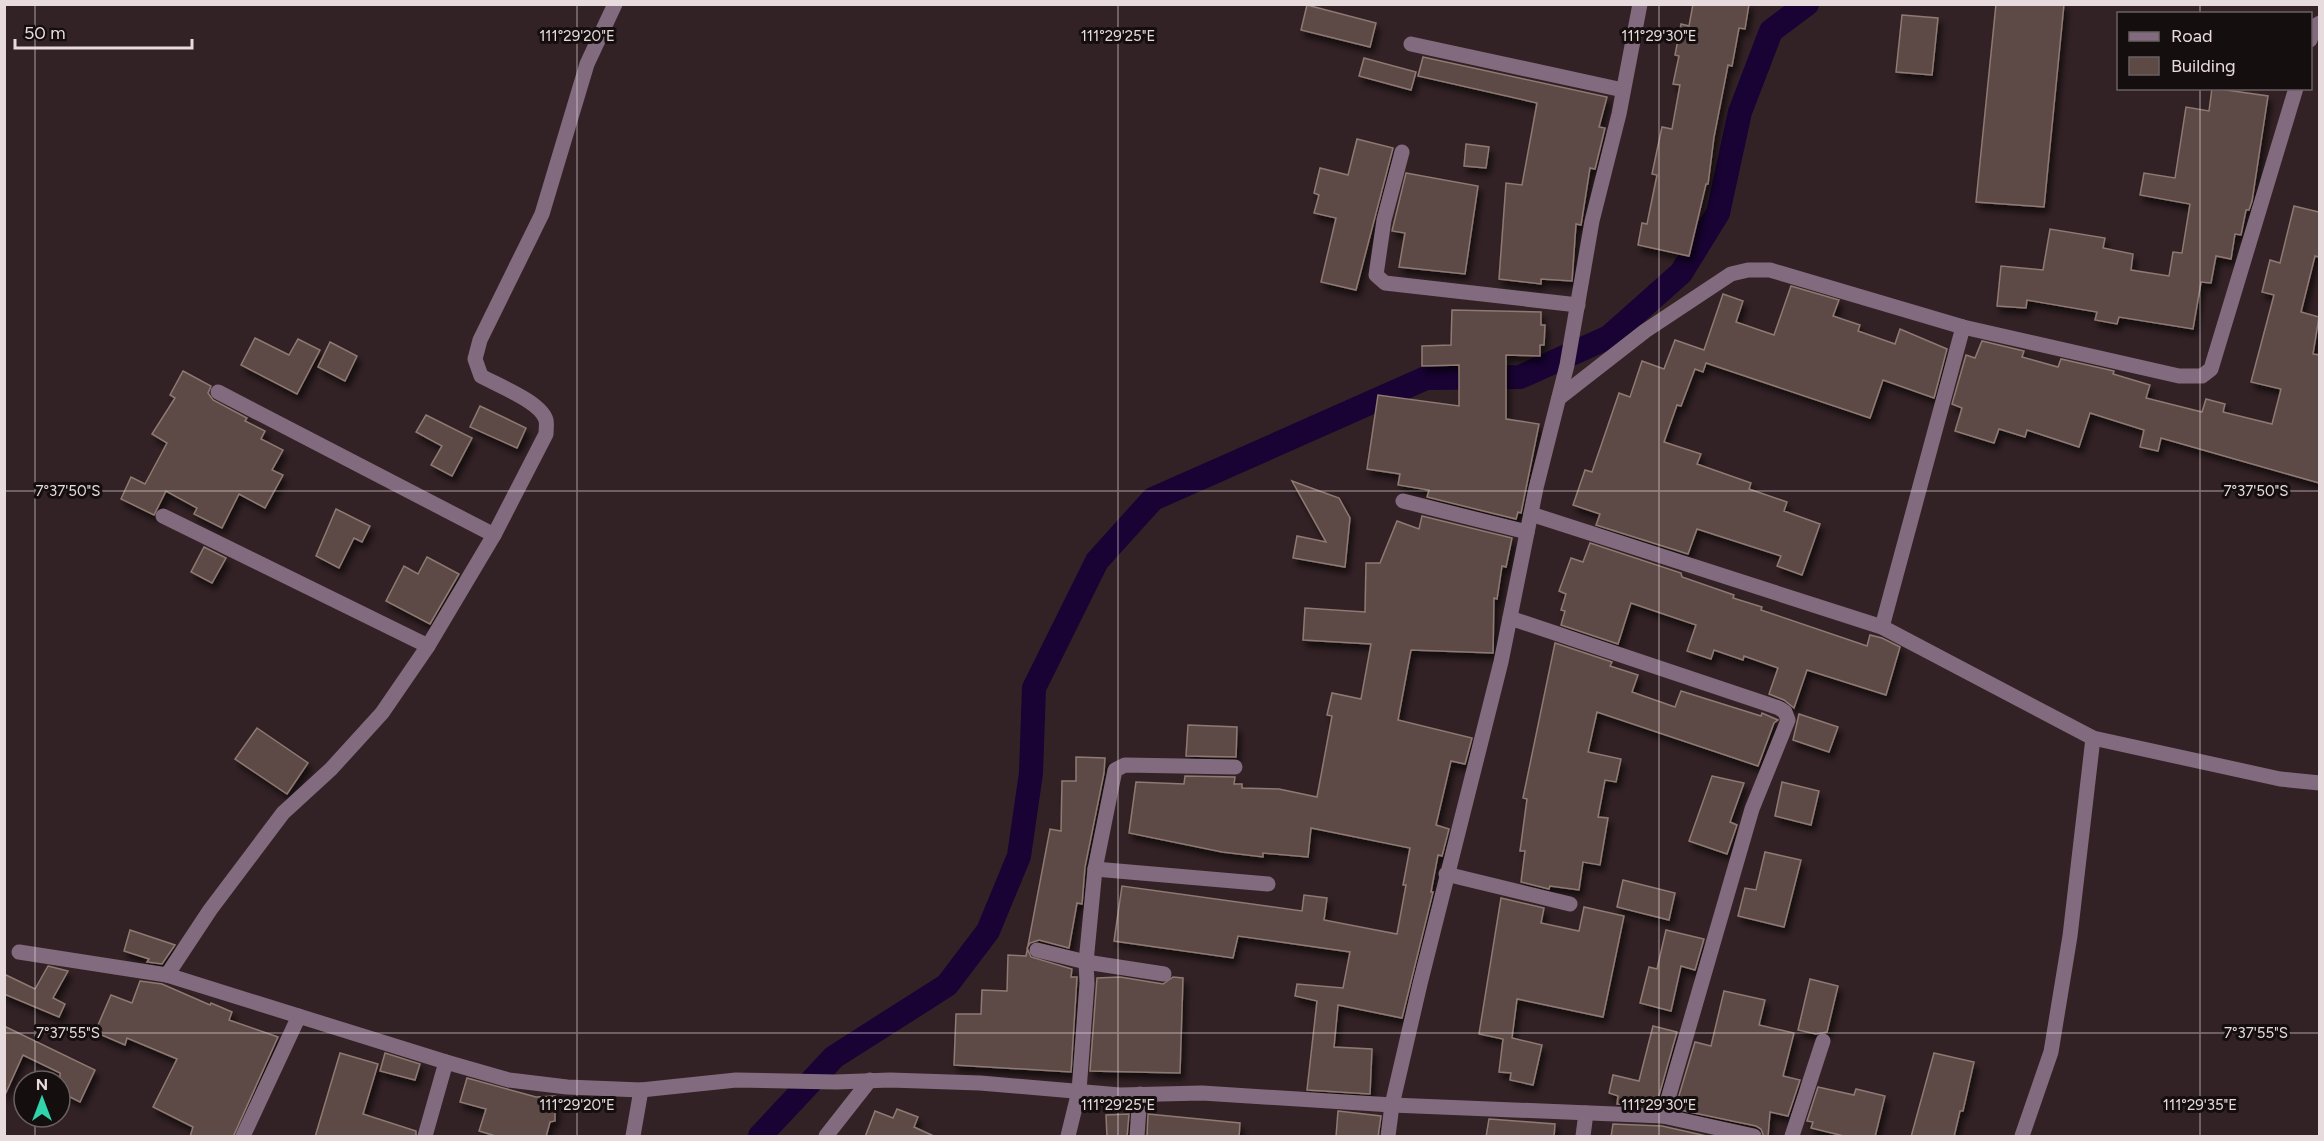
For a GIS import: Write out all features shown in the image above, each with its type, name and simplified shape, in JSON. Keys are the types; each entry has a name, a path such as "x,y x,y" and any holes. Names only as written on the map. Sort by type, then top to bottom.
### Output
{"street":[{"path":"167,975 210,910 283,813 331,769 382,712 428,646 494,535 546,434 546,420 542,411 527,400 481,376 475,359 480,340 542,214 587,64 615,4"},
{"path":"1388,1137 1392,1105 1446,874 1510,618 1531,514 1560,398 1592,221 1623,90 1640,4"},
{"path":"1411,44 1623,90"},
{"path":"1560,398 1645,331 1731,274 1748,270 1770,270 1963,327 2179,376 2196,377 2207,373 2211,369 2295,90"},
{"path":"1402,152 1384,220 1376,275 1378,280 1384,283 1578,305"},
{"path":"1882,627 1963,327"},
{"path":"218,392 494,535"},
{"path":"1403,501 1527,532"},
{"path":"1531,514 1882,627 2093,738 2280,778 2319,783"},
{"path":"163,516 428,646"},
{"path":"1510,618 1779,708 1785,712 1788,720 1752,809 1663,1116"},
{"path":"2022,1137 2051,1052 2070,936 2093,738"},
{"path":"1068,1137 1079,1091 1087,983 1086,963 1095,869 1113,775 1119,766 1235,767"},
{"path":"1095,869 1268,884"},
{"path":"1446,874 1570,903"},
{"path":"1037,950 1086,963 1164,974"},
{"path":"19,952 167,975 509,1080 567,1087 641,1090 736,1080 980,1083 1140,1094 1202,1093 1392,1105 1663,1116 1716,1132 1754,1137"},
{"path":"243,1137 299,1016"},
{"path":"1792,1137 1823,1041"},
{"path":"425,1137 446,1062"},
{"path":"826,1137 870,1080"},
{"path":"633,1137 641,1090"},
{"path":"1137,1137 1140,1094"},
{"path":"1583,1137 1586,1113"}],"building":[{"path":"1693,4 1749,4 1745,29 1739,28 1732,66 1728,65 1714,137 1708,184 1706,184 1689,256 1638,245 1642,223 1647,224 1657,175 1652,174 1662,127 1672,129 1680,85 1673,84 1679,56 1675,55 1681,24 1689,26"},
{"path":"1996,4 2064,4 2044,207 1976,202"},
{"path":"1307,5 1376,23 1370,47 1301,30"},
{"path":"1902,15 1938,18 1932,75 1896,72"},
{"path":"1423,57 1607,97 1599,127 1605,128 1595,169 1590,168 1581,225 1576,224 1572,281 1541,279 1541,284 1499,279 1506,183 1522,185 1537,103 1418,76"},
{"path":"1364,58 1416,72 1411,90 1359,76"},
{"path":"2212,90 2268,96 2252,201 2249,210 2246,210 2241,235 2235,234 2231,259 2216,256 2211,283 2201,282 2193,329 2119,317 2117,324 2095,320 2097,312 2027,300 2026,308 1997,306 2001,266 2043,270 2050,229 2105,238 2103,248 2133,254 2131,270 2169,276 2173,252 2182,253 2190,204 2140,195 2144,173 2175,178 2186,107 2209,111"},
{"path":"1357,139 1393,148 1356,290 1321,282 1336,218 1314,213 1319,195 1314,193 1320,168 1348,175"},
{"path":"1466,144 1489,147 1486,168 1464,166"},
{"path":"1406,173 1478,186 1465,274 1399,267 1405,233 1392,231"},
{"path":"2294,206 2319,212 2319,257 2315,256 2301,312 2319,317 2313,354 2319,355 2319,483 2161,438 2158,451 2140,447 2144,430 2090,413 2079,447 2027,430 2025,437 1999,429 1994,443 1955,431 1962,408 1952,404 1966,355 1975,358 1982,341 2024,351 2022,357 2058,367 2061,359 2114,371 2113,374 2150,385 2146,398 2202,412 2206,399 2225,404 2223,412 2272,424 2281,389 2251,382 2274,295 2262,292 2270,260 2280,263"},
{"path":"1791,286 1839,300 1833,316 1860,325 1858,331 1895,344 1900,329 1947,349 1934,398 1883,380 1870,418 1706,363 1703,372 1695,369 1681,406 1677,405 1664,442 1701,454 1697,464 1751,483 1749,489 1787,502 1784,511 1820,524 1802,575 1777,566 1781,556 1697,529 1688,554 1596,525 1600,514 1573,505 1585,470 1592,472 1619,393 1630,397 1642,361 1664,369 1675,340 1704,350 1723,294 1743,301 1736,322 1774,335"},
{"path":"1452,310 1541,312 1541,325 1545,325 1544,345 1540,345 1540,356 1506,355 1506,419 1539,424 1521,513 1518,512 1516,519 1427,497 1429,490 1398,485 1400,474 1367,469 1378,395 1459,406 1459,365 1422,366 1422,346 1451,345"},
{"path":"255,338 289,355 298,339 320,350 297,394 241,365"},
{"path":"330,342 357,356 345,381 318,367"},
{"path":"183,371 211,386 208,393 213,400 247,418 245,421 265,431 261,439 283,450 272,470 283,475 265,508 239,494 222,528 194,514 197,508 166,491 154,515 121,499 131,477 145,484 167,443 152,434 175,398 170,395"},
{"path":"480,406 526,428 517,448 470,427"},
{"path":"426,415 472,438 452,476 431,465 442,446 416,432"},
{"path":"1292,481 1339,498 1350,518 1345,567 1293,558 1297,536 1326,542"},
{"path":"336,509 370,526 362,542 354,538 339,568 316,556"},
{"path":"1422,516 1512,538 1506,567 1502,566 1497,599 1494,598 1493,653 1411,650 1398,720 1472,738 1465,764 1451,761 1436,825 1449,829 1442,856 1438,855 1431,892 1433,892 1402,1018 1338,1005 1334,1047 1372,1049 1370,1094 1307,1090 1317,1001 1295,996 1297,984 1343,988 1350,952 1238,936 1233,958 1114,941 1122,886 1302,911 1304,895 1327,898 1324,920 1397,934 1410,848 1311,828 1308,857 1263,853 1263,857 1222,852 1129,833 1136,782 1184,784 1185,776 1235,777 1234,784 1242,784 1242,788 1279,789 1317,797 1332,716 1327,715 1332,693 1361,699 1371,644 1303,640 1305,608 1365,612 1366,563 1380,563 1397,521 1419,529"},
{"path":"1590,543 1681,573 1682,577 1734,595 1733,598 1762,607 1761,610 1867,646 1870,635 1900,647 1886,695 1807,670 1794,708 1784,700 1769,694 1778,668 1744,656 1743,660 1714,650 1711,659 1687,651 1696,625 1631,603 1618,644 1561,625 1565,611 1561,610 1566,594 1559,591 1571,558 1583,562"},
{"path":"204,547 226,558 212,583 191,572"},
{"path":"427,557 459,574 430,624 386,601 404,566 418,574"},
{"path":"1555,643 1612,662 1610,666 1638,675 1632,692 1675,707 1681,691 1761,716 1762,713 1778,720 1774,723 1758,766 1597,712 1588,752 1621,759 1616,782 1605,780 1598,817 1608,818 1600,865 1583,862 1579,890 1550,886 1549,889 1521,882 1525,851 1520,851 1527,799 1523,798"},
{"path":"1799,714 1838,727 1829,752 1793,740"},
{"path":"1188,725 1237,727 1236,757 1186,756"},
{"path":"257,728 308,763 287,794 235,759"},
{"path":"1076,757 1105,758 1085,867 1082,904 1077,903 1069,948 1039,940 1030,943 1028,947 1050,829 1061,831 1062,781 1076,781"},
{"path":"1712,776 1744,783 1730,822 1737,825 1727,854 1689,841"},
{"path":"1782,782 1819,791 1811,825 1775,816"},
{"path":"1765,852 1801,860 1784,927 1738,916 1745,888 1756,890"},
{"path":"1623,880 1675,893 1669,920 1617,907"},
{"path":"1501,898 1544,908 1541,923 1579,931 1584,907 1624,916 1603,1017 1517,999 1512,1038 1542,1045 1533,1085 1510,1080 1511,1073 1499,1072 1503,1039 1479,1034"},
{"path":"130,930 175,945 162,964 147,962 149,959 124,951"},
{"path":"1666,930 1704,939 1695,970 1681,966 1671,1011 1640,1003 1649,967 1657,969"},
{"path":"1027,949 1031,957 1072,969 1071,977 1077,977 1071,1072 954,1065 956,1014 981,1014 982,990 1007,991 1008,955 1026,956"},
{"path":"48,966 68,971 53,998 65,1004 59,1017 4,994 4,974 35,989"},
{"path":"1120,977 1163,984 1173,977 1183,978 1180,1073 1090,1071 1097,978"},
{"path":"1810,979 1838,986 1827,1032 1816,1034 1798,1030"},
{"path":"140,981 162,984 210,1005 211,1003 232,1012 229,1020 278,1037 233,1137 190,1137 193,1127 153,1107 177,1059 127,1038 125,1045 95,1032 111,995 132,1003"},
{"path":"1724,991 1765,1000 1759,1025 1794,1033 1783,1076 1800,1080 1788,1116 1770,1112 1768,1137 1764,1137 1761,1129 1756,1126 1675,1109 1695,1042 1711,1046"},
{"path":"4,1026 95,1070 80,1102 72,1098 72,1069 52,1069 23,1055 17,1069 12,1069 12,1079 4,1097"},
{"path":"1653,1026 1677,1032 1656,1106 1617,1104 1618,1096 1609,1093 1613,1075 1639,1081"},
{"path":"340,1053 378,1064 363,1114 416,1131 416,1137 315,1137"},
{"path":"385,1053 420,1064 415,1080 380,1071"},
{"path":"1934,1053 1974,1062 1963,1111 1960,1111 1954,1137 1911,1137"},
{"path":"467,1078 536,1097 555,1096 555,1121 550,1122 546,1137 499,1137 479,1131 486,1109 460,1102"},
{"path":"1818,1087 1854,1095 1856,1089 1885,1096 1875,1137 1848,1137 1811,1128 1813,1122 1807,1121"},
{"path":"897,1109 918,1117 914,1127 936,1137 865,1137 875,1111 893,1118"},
{"path":"1338,1111 1381,1116 1378,1137 1336,1137"},
{"path":"1129,1114 1127,1137 1107,1137 1106,1115"},
{"path":"1148,1114 1240,1123 1239,1137 1147,1137"},
{"path":"1489,1119 1555,1124 1554,1137 1486,1137"},
{"path":"1613,1124 1662,1126 1711,1137 1611,1137"}],"waterway":[{"path":"760,1136 834,1057 947,985 988,931 1019,856 1031,773 1034,688 1097,561 1153,499 1426,378 1520,377 1609,337 1681,273 1718,213 1740,112 1771,31 1807,4"}]}
